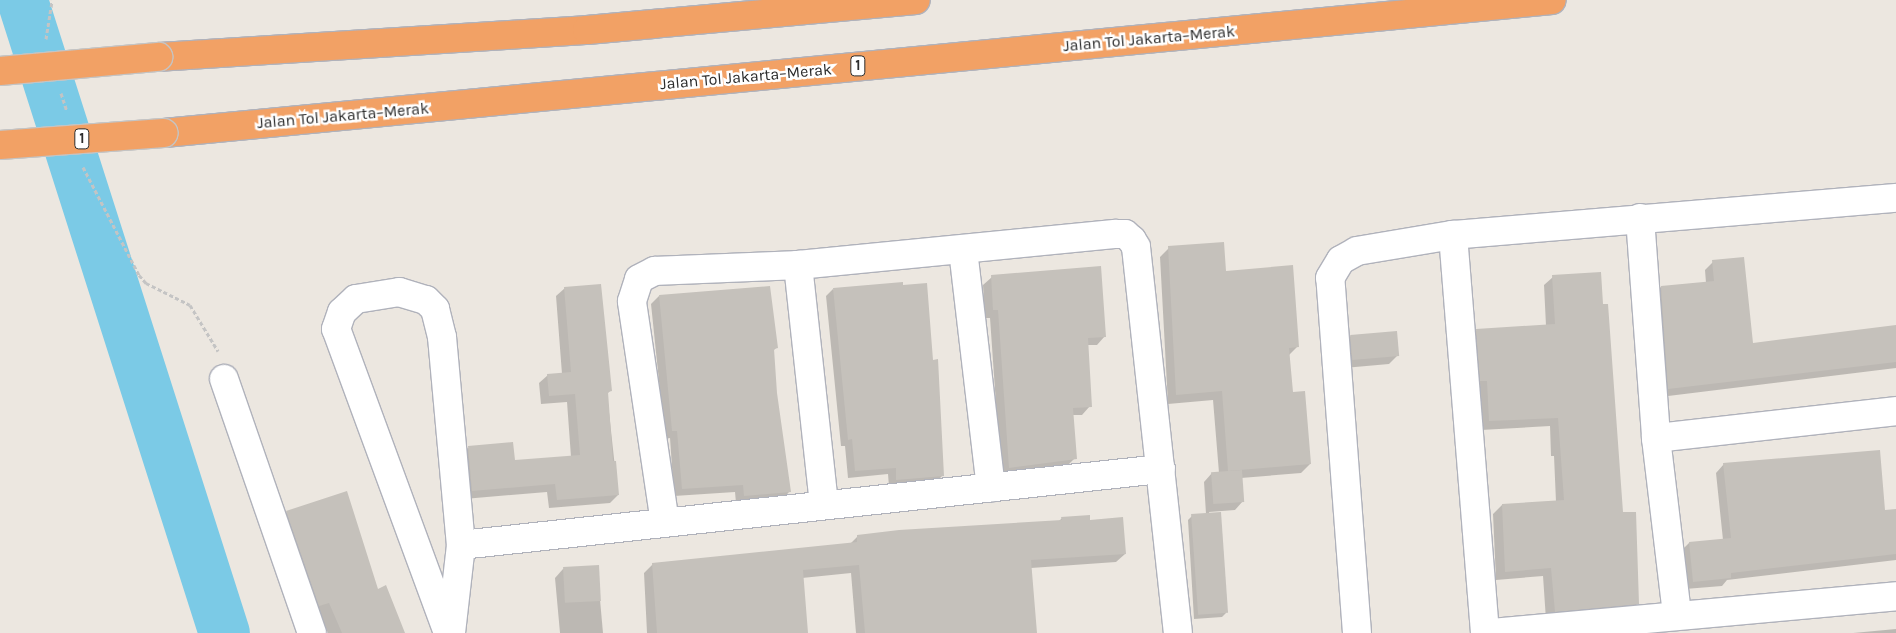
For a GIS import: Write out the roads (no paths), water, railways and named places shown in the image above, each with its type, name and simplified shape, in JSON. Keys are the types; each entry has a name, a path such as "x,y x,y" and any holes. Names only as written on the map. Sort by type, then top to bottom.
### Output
{"highway":[{"path":"0,71 158,57 587,30 916,0"},
{"name":"Jalan Tol Jakarta–Merak","path":"0,145 164,133 1552,0"}],"street":[{"path":"1358,633 1330,278 1341,260 1357,251 1453,235 1896,198"},
{"path":"1640,218 1656,438 1677,614"},
{"path":"665,523 632,301 639,280 655,271 798,265 1126,234 1136,247 1178,633"},
{"path":"1453,235 1486,633"},
{"path":"964,250 991,487"},
{"path":"798,265 824,504"},
{"path":"399,292 426,300 435,309 442,337 461,545 449,633 336,330 342,312 356,299 399,292"},
{"path":"224,379 312,633"},
{"path":"1656,438 1896,412"},
{"path":"461,545 824,504 1161,469"},
{"path":"1492,633 1677,614 1896,596"}],"waterway":[{"path":"22,0 224,633"}]}
